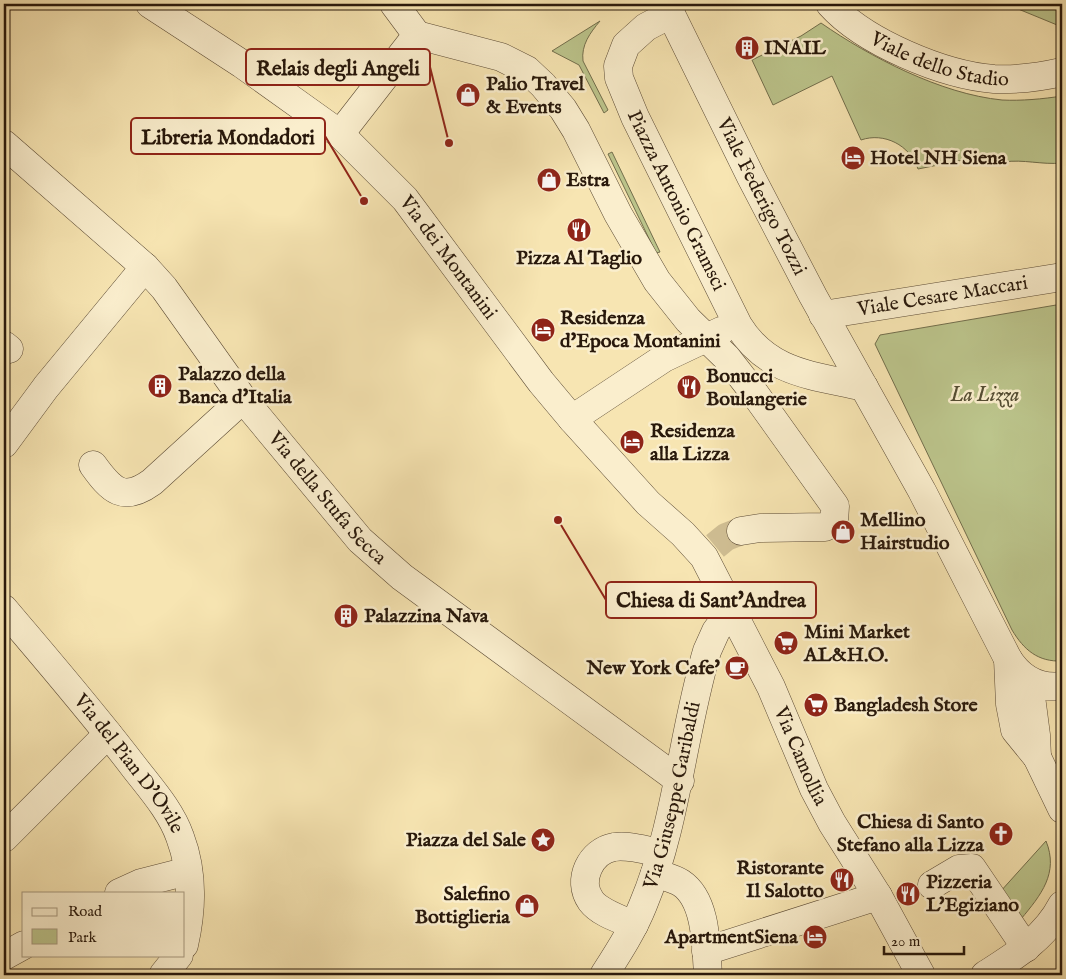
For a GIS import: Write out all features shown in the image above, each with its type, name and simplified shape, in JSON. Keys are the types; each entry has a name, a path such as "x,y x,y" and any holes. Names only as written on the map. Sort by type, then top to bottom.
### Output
{"street":[{"name":"Via dei Montanini","path":"150,4 242,64 340,134 405,199 541,382 572,419 648,503 683,534 709,552"},
{"path":"394,4 416,36 501,57 526,70 543,84 563,109 576,130 646,266 688,320 727,358 835,506 834,522 825,527 760,528 741,531"},
{"name":"Viale dello Stadio","path":"830,4 850,22 866,32 910,55 955,71 976,76 1014,79 1062,72"},
{"name":"Viale Federigo Tozzi","path":"668,9 751,177 823,315 864,387"},
{"name":"Piazza Antonio Gramsci","path":"668,9 626,46 618,66 619,78 635,117 738,325 756,351 781,366 864,387"},
{"path":"340,134 416,36"},
{"name":"Via della Stufa Secca","path":"4,144 145,267 164,288 243,399 360,540 379,559 463,623 680,781"},
{"path":"4,444 52,381 145,267"},
{"name":"Viale Cesare Maccari","path":"823,315 1062,277"},
{"path":"572,419 664,358 738,325"},
{"path":"864,387 922,491 1008,659 1019,674 1029,681 1044,686 1062,686"},
{"path":"93,465 105,482 113,488 124,492 139,490 152,482 243,399"},
{"name":"Via Camollia","path":"709,552 730,612 771,687 814,789 872,898 921,975"},
{"name":"Via del Pian D'Ovile","path":"4,609 108,734 168,812 180,836 188,871 189,905 185,937"},
{"name":"Via Giuseppe Garibaldi","path":"604,975 634,925 658,863 680,781 707,650 716,631 730,612"},
{"path":"1008,659 1012,720 1020,738 1037,757 1062,809"},
{"path":"1029,681 1037,757"},
{"path":"4,838 108,734"},
{"path":"634,925 610,914 591,902 584,883 586,874 595,856 614,847 632,848 658,863 690,892 699,910 707,963 872,898"},
{"path":"932,885 960,869 972,868 1026,948"},
{"path":"121,892 141,883 188,871"},
{"path":"985,975 1026,948 1047,928 1062,905"},
{"path":"4,956 22,946"},
{"path":"163,975 178,956"}],"green space":[{"path":"1006,4 1062,4 1062,27"},
{"path":"600,21 587,40 583,50 583,61 608,110 604,113 579,65 552,51"},
{"path":"821,23 861,49 884,61 931,82 955,90 1002,100 1032,100 1062,96 1062,163 1004,162 1002,157 989,159 988,155 918,169 909,153 895,142 878,138 861,140 832,76 773,105 752,60 801,36"},
{"path":"612,152 660,252 656,253 608,154"},
{"name":"La Lizza","path":"1062,304 1062,661 1053,661 1032,653 1012,630 875,344 880,335"},
{"path":"1046,841 1050,863 1046,883 1021,919 1000,892"}],"tunnel":[{"path":"715,546 726,537 741,531"}],"place":[{"name":"INAIL","path":"747,48"},
{"name":"Palio Travel & Events","path":"468,95"},
{"name":"Relais degli Angeli","path":"449,143"},
{"name":"Hotel NH Siena","path":"853,158"},
{"name":"Estra","path":"549,180"},
{"name":"Libreria Mondadori","path":"364,201"},
{"name":"Pizza Al Taglio","path":"579,230"},
{"name":"Residenza d'Epoca Montanini","path":"543,330"},
{"name":"Palazzo della Banca d'Italia","path":"160,386"},
{"name":"Bonucci Boulangerie","path":"689,387"},
{"name":"Residenza alla Lizza","path":"632,442"},
{"name":"Chiesa di Sant'Andrea","path":"558,520"},
{"name":"Mellino Hairstudio","path":"843,532"},
{"name":"Palazzina Nava","path":"346,616"},
{"name":"Mini Market AL&H.O.","path":"786,643"},
{"name":"New York Cafe'","path":"737,668"},
{"name":"Bangladesh Store","path":"816,705"},
{"name":"Chiesa di Santo Stefano alla Lizza","path":"1001,834"},
{"name":"Piazza del Sale","path":"543,840"},
{"name":"Ristorante Il Salotto","path":"842,880"},
{"name":"Pizzeria L'Egiziano","path":"908,894"},
{"name":"Salefino Bottiglieria","path":"527,906"},
{"name":"ApartmentSiena","path":"815,937"}]}
